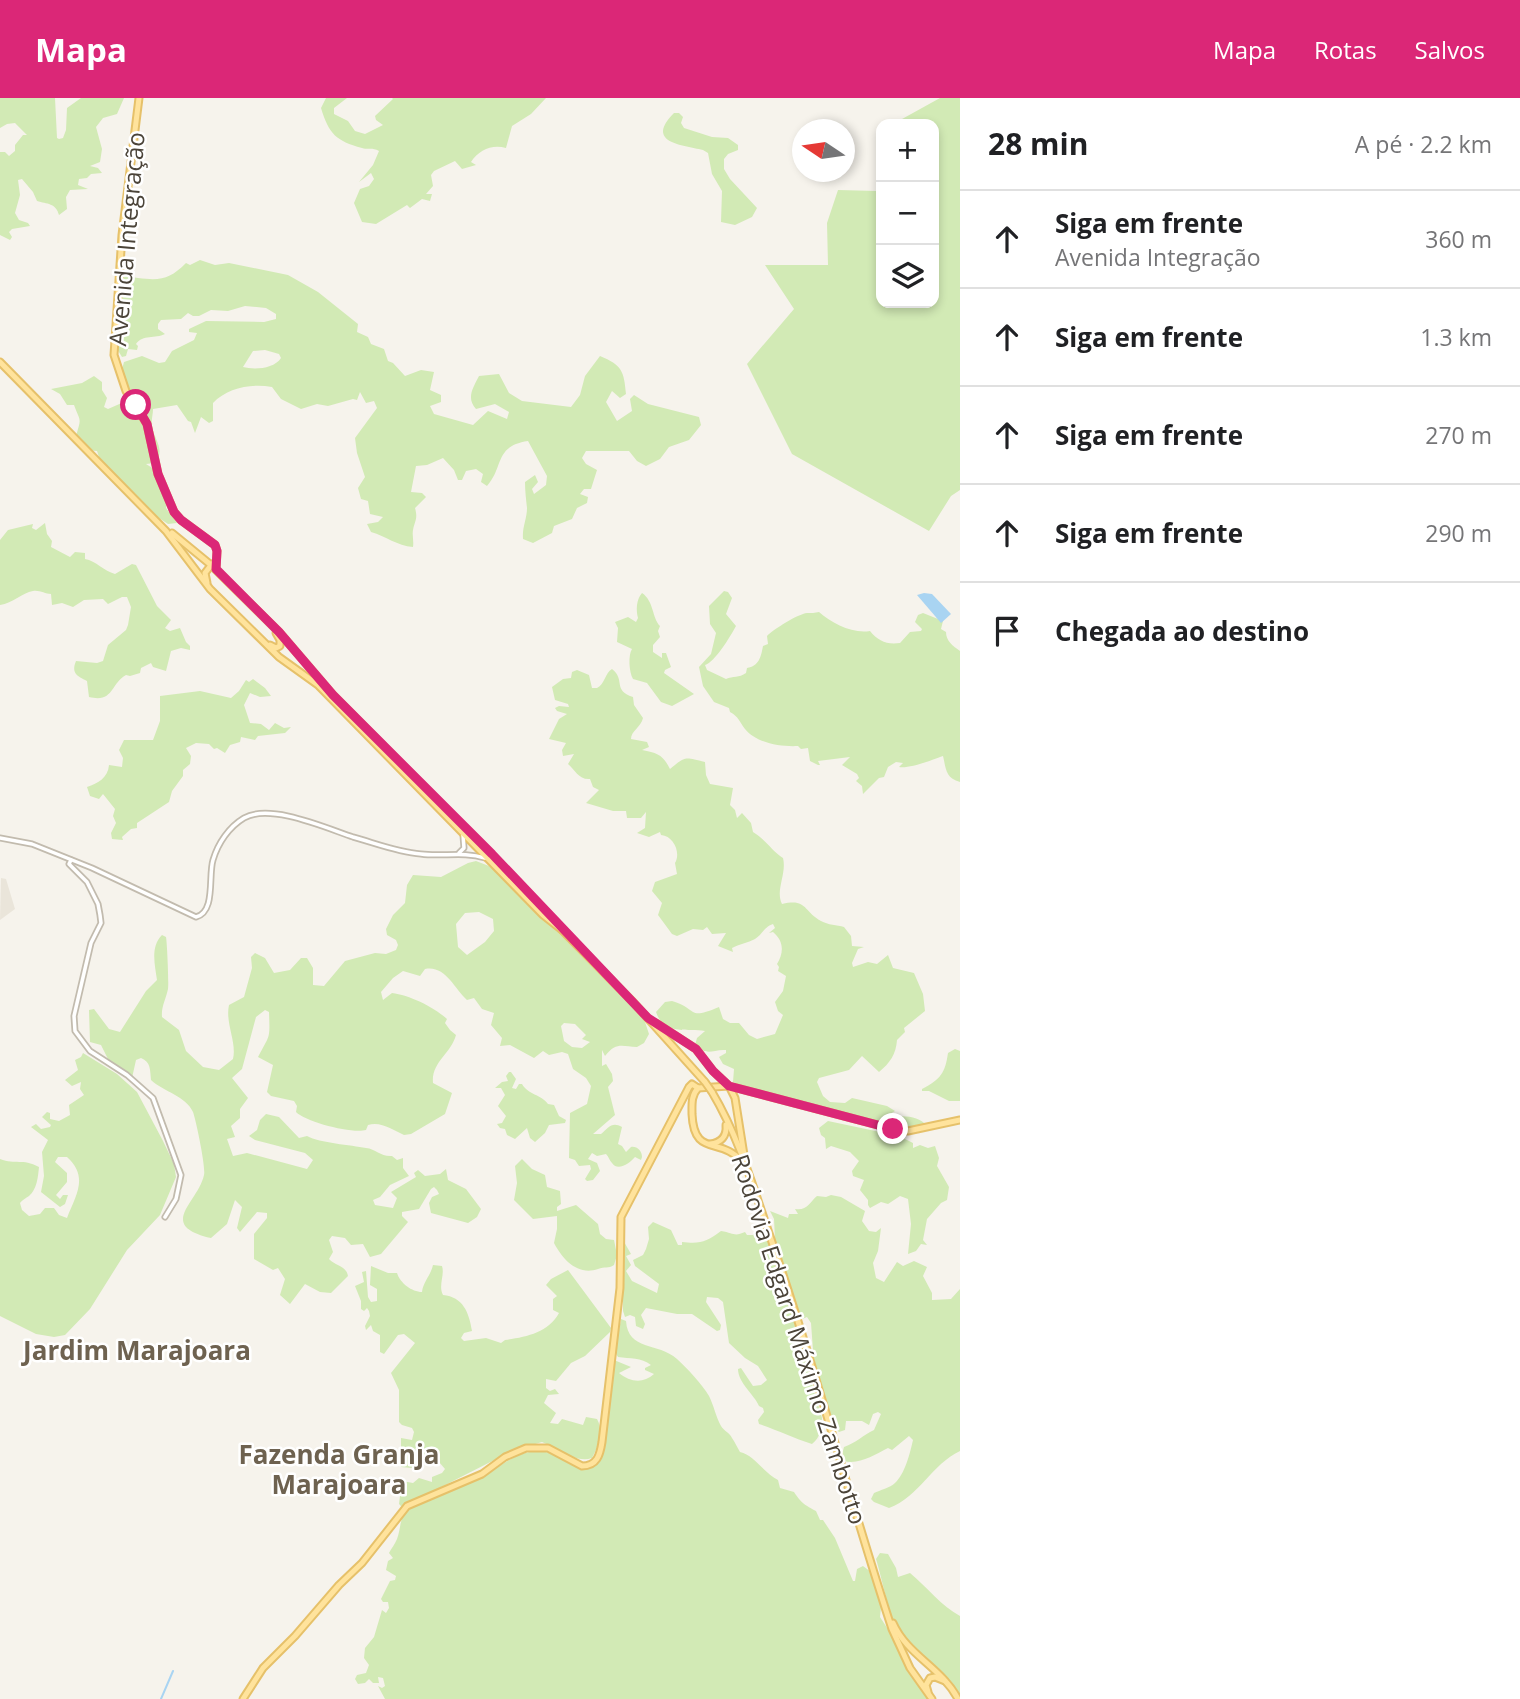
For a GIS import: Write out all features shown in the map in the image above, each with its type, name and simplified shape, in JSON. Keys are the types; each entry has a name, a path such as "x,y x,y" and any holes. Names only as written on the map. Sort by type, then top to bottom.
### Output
{"main road":[{"name":"Avenida Integração","path":"139,98 122,235 114,355 126,391 147,424 158,474 174,512 215,545 216,558"},
{"name":"Rodovia Edgard Máximo Zambotto","path":"0,362 158,522 214,567 270,623 333,695 492,854 648,1018 709,1087 726,1118 747,1168 789,1290 901,1652 932,1699"},
{"name":"Rodovia Edgard Máximo Zambotto","path":"158,522 210,589 279,657 318,685 543,915 562,930"},
{"path":"204,559 216,558 214,567 205,575 210,589"},
{"path":"262,639 274,648 280,646 280,640 270,623"},
{"path":"648,1018 696,1049 729,1086 735,1098 747,1168"},
{"path":"709,1087 715,1078 713,1071"},
{"path":"243,1699 263,1668 362,1563 407,1506 482,1474 505,1457 526,1448 548,1448 582,1466 597,1459 602,1442 617,1314 621,1217 689,1087 692,1084 698,1088"},
{"path":"747,1168 732,1152 700,1142 693,1128 692,1101 694,1091 698,1088 729,1086 908,1131 960,1120"},
{"path":"737,1111 740,1097 754,1094"},
{"path":"709,1144 716,1144 724,1136 726,1118"},
{"name":"Rodovia Edgard Máximo Zambotto","path":"883,1600 903,1641 948,1683 958,1699"},
{"path":"932,1699 926,1685 928,1679 935,1677 948,1683"}],"street":[{"path":"0,838 32,844 70,862 92,868 194,917 202,915 206,909 213,858 224,836 240,821 253,814 277,814 411,853 474,855 493,862"},
{"path":"458,854 465,844 461,830"},
{"path":"70,862 87,882 98,904 100,923 91,943 75,1031 90,1051 127,1074 153,1098 181,1175 176,1199 165,1217"},
{"path":"87,882 87,874 92,868"}],"shaded area":[{"path":"1,878 6,879 15,909 0,920"}],"green space":[{"path":"0,98 55,98 59,139 63,138 66,130 67,108 81,98 124,98 117,114 103,118 96,127 102,149 100,162 90,166 98,168 102,173 79,179 78,185 88,189 70,190 66,197 67,209 59,215 53,206 37,201 22,179 18,180 20,195 15,213 19,220 30,226 12,229 9,232 12,237 10,240 0,235 0,152 9,156 15,151 15,145 23,135 27,135 15,123 0,128"},
{"path":"326,98 347,98 334,108 334,114 348,121 355,131 365,134 383,125 375,116 392,98 546,98 531,114 512,126 506,148 496,147 482,151 471,162 476,165 462,169 455,161 434,171 431,175 433,186 426,194 432,194 430,201 422,199 410,208 407,205 376,224 362,222 354,203 360,189 369,186 374,179 371,173 359,182 373,165 379,151 353,145 335,135 321,108"},
{"path":"940,98 960,98 960,490 951,496 929,531 792,454 747,364 794,309 765,265 828,265 827,223 838,190 876,191 876,308 939,308 939,119 902,119"},
{"path":"674,113 683,117 681,123 684,128 712,137 728,138 738,145 738,150 724,159 724,169 757,208 752,217 735,225 721,222 722,191 712,174 708,153 677,144 665,137 663,131 666,123"},
{"path":"200,260 215,265 229,263 288,275 318,292 358,324 357,332 368,337 371,344 384,349 388,361 405,376 421,370 434,372 430,390 441,395 441,402 430,406 434,414 473,425 488,411 507,419 509,412 495,404 476,409 471,401 479,376 499,374 509,393 522,401 571,407 580,395 585,376 600,356 613,362 621,370 624,380 626,394 620,398 612,391 606,402 617,421 632,411 630,399 634,395 648,404 699,417 701,425 689,440 669,447 660,459 646,466 637,461 629,451 586,451 582,458 586,464 597,470 591,489 584,489 580,494 588,497 587,503 577,508 572,519 554,526 552,533 533,543 523,539 527,508 525,482 535,475 538,482 532,489 534,494 546,485 547,476 528,441 510,447 505,452 487,486 481,482 483,474 476,469 466,471 462,480 458,480 454,470 443,458 427,465 416,466 411,492 422,493 426,497 415,508 413,547 371,532 367,524 378,522 383,517 370,514 368,501 361,499 358,488 365,477 355,438 377,408 374,401 366,403 360,392 357,400 328,406 317,404 301,409 281,399 272,387 248,386 232,390 213,403 213,421 209,423 201,417 195,433 191,422 177,405 153,409 152,426 159,453 155,463 146,464 154,469 167,500 166,508 177,523 168,524 156,516 101,463 97,451 79,442 76,436 79,419 74,405 67,405 60,394 51,389 82,383 94,376 102,382 102,390 107,398 104,407 108,409 133,398 122,369 124,362 142,356 159,363 165,362 172,351 194,340 197,333 189,332 189,329 206,321 264,322 276,319 276,314 266,308 245,306 228,311 211,310 199,316 188,313 181,319 161,320 158,329 165,334 142,339 136,344 137,350 128,349 126,356 122,357 109,336 114,331 120,277 159,279 170,276 186,263 190,265","holes":["265,350 279,354 281,358 278,362 269,366 243,367 253,351"]},
{"path":"45,523 47,534 52,541 51,547 70,557 75,552 85,553 85,559 115,574 132,564 136,565 157,606 171,620 165,628 170,631 180,628 190,650 181,648 171,651 166,671 153,667 151,663 141,668 140,673 126,675 107,695 89,697 87,681 75,671 76,661 103,661 108,645 126,630 128,625 131,607 127,597 108,604 103,599 84,600 73,607 62,603 52,605 51,594 33,591 0,605 0,540 8,530 33,524 32,528 36,530"},
{"path":"724,591 732,598 726,614 736,626 718,654 705,665 707,670 726,679 746,673 747,668 759,660 763,646 768,644 767,636 803,614 819,612 843,627 870,631 887,643 900,643 910,632 921,631 915,622 918,615 923,613 943,621 941,629 946,632 950,643 960,651 960,782 949,775 943,756 909,767 899,767 903,763 896,762 888,767 884,777 879,778 863,794 862,786 856,781 859,778 857,774 842,765 850,757 818,761 818,765 810,761 808,748 769,743 750,734 729,708 714,702 703,686 699,667 711,654 716,633 710,624 709,606"},
{"path":"642,593 649,600 660,626 660,637 653,645 653,652 662,658 662,653 666,653 671,667 664,673 694,694 672,706 661,702 647,683 633,679 630,664 632,649 617,642 618,628 615,622 628,617 636,622"},
{"path":"612,669 623,691 633,697 634,705 643,718 631,739 647,742 649,747 642,750 659,755 670,769 686,759 705,762 710,784 733,788 730,805 737,818 742,813 751,823 753,832 783,858 780,893 782,904 801,904 821,921 844,927 851,936 852,946 864,947 858,949 853,967 868,962 877,964 888,955 893,968 914,973 923,994 925,1011 904,1028 905,1032 897,1040 894,1054 886,1065 879,1072 862,1056 849,1070 819,1078 817,1082 823,1096 830,1102 845,1103 852,1098 887,1106 895,1111 890,1114 892,1118 910,1117 926,1125 895,1127 864,1122 802,1102 772,1097 749,1089 733,1082 734,1069 723,1064 719,1057 726,1053 726,1050 707,1052 695,1045 697,1038 705,1031 670,1028 660,1020 656,1012 665,1002 672,1001 696,1013 719,1007 723,1019 730,1023 739,1023 749,1035 757,1039 775,1034 783,1015 778,1011 775,1002 783,991 786,976 778,971 777,964 782,947 777,936 773,932 769,933 775,928 773,924 755,939 732,948 733,952 718,946 726,933 712,934 707,927 703,930 693,929 677,936 672,934 658,915 662,903 652,891 655,882 677,874 677,850 673,842 660,832 649,837 637,833 645,828 646,812 641,818 627,818 626,811 613,811 586,803 599,790 593,787 590,779 580,776 568,764 574,754 563,756 562,750 566,743 549,739 559,719 567,714 555,708 569,707 568,704 555,700 552,687 563,679 571,678 572,672 577,670 589,675 592,688 597,688"},
{"path":"253,679 271,696 260,697 250,693 244,705 250,723 261,724 269,730 275,723 284,728 291,727 285,733 258,736 255,740 241,737 240,742 230,745 225,753 209,744 196,743 186,748 191,756 190,764 183,770 183,776 172,791 169,802 137,823 137,828 131,829 122,837 123,840 112,839 111,833 116,823 113,816 115,809 103,794 99,799 90,796 87,787 102,779 109,765 122,767 123,758 119,750 124,740 153,740 160,721 160,696 200,691 231,698 246,680 249,682"},
{"path":"476,861 489,866 502,876 644,1019 649,1034 644,1043 637,1047 616,1047 605,1056 602,1050 602,1066 606,1064 612,1074 613,1081 608,1087 615,1115 593,1134 601,1134 613,1125 619,1125 622,1127 618,1144 626,1152 631,1147 637,1148 641,1153 641,1160 635,1157 627,1164 617,1167 606,1154 597,1156 592,1153 588,1159 597,1163 600,1171 593,1180 587,1181 585,1179 591,1169 590,1165 579,1166 575,1160 569,1158 570,1113 587,1104 591,1086 586,1078 573,1069 568,1054 562,1052 549,1055 543,1051 534,1058 510,1045 500,1046 502,1038 491,1025 494,1013 482,1009 474,998 467,1000 449,978 438,970 425,969 420,976 403,971 381,992 383,1000 392,993 428,1006 447,1019 445,1023 456,1035 433,1076 433,1083 452,1093 445,1114 411,1134 404,1135 378,1124 368,1125 366,1130 359,1131 330,1126 301,1116 296,1112 294,1101 271,1096 267,1092 273,1065 258,1057 269,1032 269,1012 265,1010 256,1017 242,1069 232,1078 248,1098 240,1109 240,1118 231,1126 235,1137 227,1139 233,1156 247,1153 307,1169 313,1160 305,1153 249,1136 257,1130 260,1120 266,1114 279,1117 299,1138 307,1136 370,1149 397,1160 403,1158 403,1168 409,1176 390,1185 380,1197 373,1200 375,1205 393,1208 397,1198 391,1192 416,1177 414,1173 418,1170 425,1176 440,1174 446,1169 448,1180 466,1189 481,1209 477,1217 468,1223 431,1213 429,1203 432,1197 439,1194 434,1187 419,1209 402,1212 408,1222 381,1254 370,1257 363,1244 351,1245 345,1238 332,1236 329,1240 333,1252 329,1259 345,1270 348,1276 331,1293 320,1292 305,1284 290,1304 280,1295 285,1279 278,1268 273,1270 254,1259 254,1234 267,1218 267,1213 257,1212 240,1232 237,1228 242,1207 235,1200 227,1224 211,1238 186,1227 183,1220 185,1212 204,1175 193,1112 180,1098 151,1080 147,1062 141,1058 136,1060 132,1078 108,1059 101,1045 90,1042 89,1010 94,1009 109,1029 120,1032 146,991 157,980 155,951 162,935 166,937 168,989 162,1017 179,1030 186,1051 203,1067 219,1070 233,1059 229,1005 244,997 252,968 251,957 255,953 265,958 274,973 290,970 301,958 307,958 313,968 313,985 324,986 345,961 396,950 396,940 387,935 386,929 393,915 405,903 407,885 413,875 441,877","holes":["479,912 493,919 494,931 485,942 467,955 458,947 456,924 465,913","564,1023 575,1024 586,1035 582,1039 590,1042 582,1048 572,1047 564,1041 561,1026"]},
{"path":"955,1049 960,1051 960,1101 949,1101 929,1091 922,1091 941,1075 948,1053"},
{"path":"83,1053 117,1074 137,1092 174,1164 176,1177 160,1215 127,1250 90,1309 65,1335 54,1337 36,1334 0,1316 0,1159 39,1167 34,1190 20,1203 22,1210 29,1216 40,1214 45,1208 54,1208 59,1215 67,1218 79,1186 78,1172 67,1157 58,1157 55,1162 67,1173 67,1182 56,1195 60,1199 63,1195 68,1195 65,1204 60,1207 41,1192 44,1176 42,1152 48,1140 31,1127 36,1124 41,1129 50,1127 42,1117 47,1112 50,1113 50,1119 59,1121 70,1115 69,1105 84,1095 80,1089 81,1082 72,1086 65,1080 78,1070 75,1060"},
{"path":"509,1072 516,1079 512,1088 516,1089 522,1084 548,1104 554,1105 559,1116 566,1120 565,1123 549,1125 535,1142 530,1138 527,1128 515,1139 507,1135 505,1129 497,1124 502,1123 506,1116 498,1106 505,1095 501,1088 495,1088 508,1081 506,1076"},
{"path":"828,1121 899,1136 913,1143 913,1148 920,1145 928,1148 935,1146 939,1158 937,1166 949,1187 947,1200 927,1219 923,1240 927,1245 921,1244 916,1251 908,1254 911,1224 908,1199 900,1196 888,1204 881,1202 870,1208 868,1200 860,1190 864,1180 853,1176 852,1171 859,1161 850,1152 831,1146 826,1149 825,1138 819,1128"},
{"path":"522,1159 532,1169 545,1175 547,1187 560,1191 561,1204 557,1211 576,1205 598,1224 600,1234 606,1239 614,1240 617,1255 614,1265 591,1271 572,1265 554,1243 557,1216 533,1219 514,1200 517,1183 515,1166"},
{"path":"817,1196 841,1197 865,1211 862,1221 869,1231 876,1232 881,1228 878,1251 873,1263 876,1278 884,1282 897,1262 903,1266 914,1261 927,1267 923,1276 932,1293 932,1300 951,1299 960,1289 960,1451 941,1464 909,1496 889,1508 871,1499 874,1493 899,1479 907,1463 913,1440 909,1436 892,1450 888,1448 861,1460 844,1461 844,1447 874,1430 881,1414 873,1414 869,1425 862,1421 846,1421 845,1430 839,1432 835,1428 814,1364 811,1323 807,1317 800,1320 775,1239 774,1219 770,1211 788,1218 789,1214 798,1214 795,1209 805,1208"},
{"path":"759,1214 784,1287 822,1418 819,1436 812,1444 759,1424 763,1408 743,1384 738,1369 741,1368 753,1386 761,1385 767,1380 758,1366 729,1343 723,1302 718,1298 707,1297 706,1302 721,1325 717,1331 692,1314 646,1308 641,1315 645,1324 643,1329 636,1326 635,1317 625,1317 623,1311 623,1240 631,1254 626,1256 631,1265 626,1271 632,1281 657,1293 659,1284 635,1266 633,1260 643,1255 649,1239 648,1227 653,1222 671,1230 678,1245 682,1245 682,1242 703,1241 721,1231 753,1235 760,1227"},
{"path":"433,1265 442,1266 443,1295 456,1299 467,1312 472,1331 464,1333 461,1338 464,1341 486,1338 501,1343 543,1330 554,1320 559,1313 553,1310 553,1299 557,1296 546,1285 551,1279 568,1270 611,1328 585,1356 571,1363 556,1381 546,1379 546,1388 550,1391 555,1389 559,1394 548,1395 544,1403 556,1413 550,1423 558,1424 562,1419 583,1425 586,1417 597,1419 600,1434 592,1458 573,1457 542,1442 512,1451 402,1507 399,1504 402,1481 413,1483 419,1478 432,1482 432,1477 445,1469 439,1462 412,1468 401,1467 401,1438 412,1440 414,1432 412,1428 399,1422 399,1390 391,1373 415,1343 404,1334 398,1335 384,1354 380,1352 380,1335 373,1331 371,1325 366,1330 369,1311 367,1308 364,1311 361,1309 355,1286 364,1282 362,1272 366,1271 368,1297 371,1302 377,1301 377,1289 370,1285 371,1266 388,1273 397,1273 407,1286 422,1292"},
{"path":"621,1319 626,1321 628,1331 638,1342 669,1354 694,1376 709,1396 721,1426 731,1436 740,1452 778,1480 780,1488 794,1492 804,1504 816,1511 835,1538 853,1581 857,1569 863,1566 871,1572 881,1607 880,1617 912,1675 929,1699 385,1699 378,1686 385,1686 383,1678 378,1677 379,1683 373,1683 369,1679 358,1684 355,1679 357,1675 366,1673 369,1665 364,1658 365,1648 374,1637 382,1610 386,1613 389,1608 388,1602 381,1599 390,1581 395,1580 396,1576 386,1570 388,1561 393,1558 389,1553 397,1539 403,1516 408,1510 477,1480 513,1458 527,1453 544,1452 586,1468 594,1466 602,1458 614,1360 631,1367 619,1373 636,1381 654,1374 645,1370 651,1365 647,1362 618,1357 615,1352"},
{"path":"880,1553 888,1554 898,1577 910,1573 940,1602 960,1616 960,1695 947,1677 906,1641 895,1625 876,1559"}],"water":[{"path":"932,594 951,614 941,623 917,595"}],"waterway":[{"path":"161,1699 173,1671"}],"district":[{"name":"Jardim Marajoara","path":"137,1350"},
{"name":"Fazenda Granja Marajoara","path":"339,1469"}],"route":[{"path":"136,405 147,424 158,474 174,512 215,545 216,569 279,632 333,695 492,854 648,1018 696,1049 729,1086 893,1129"}]}
